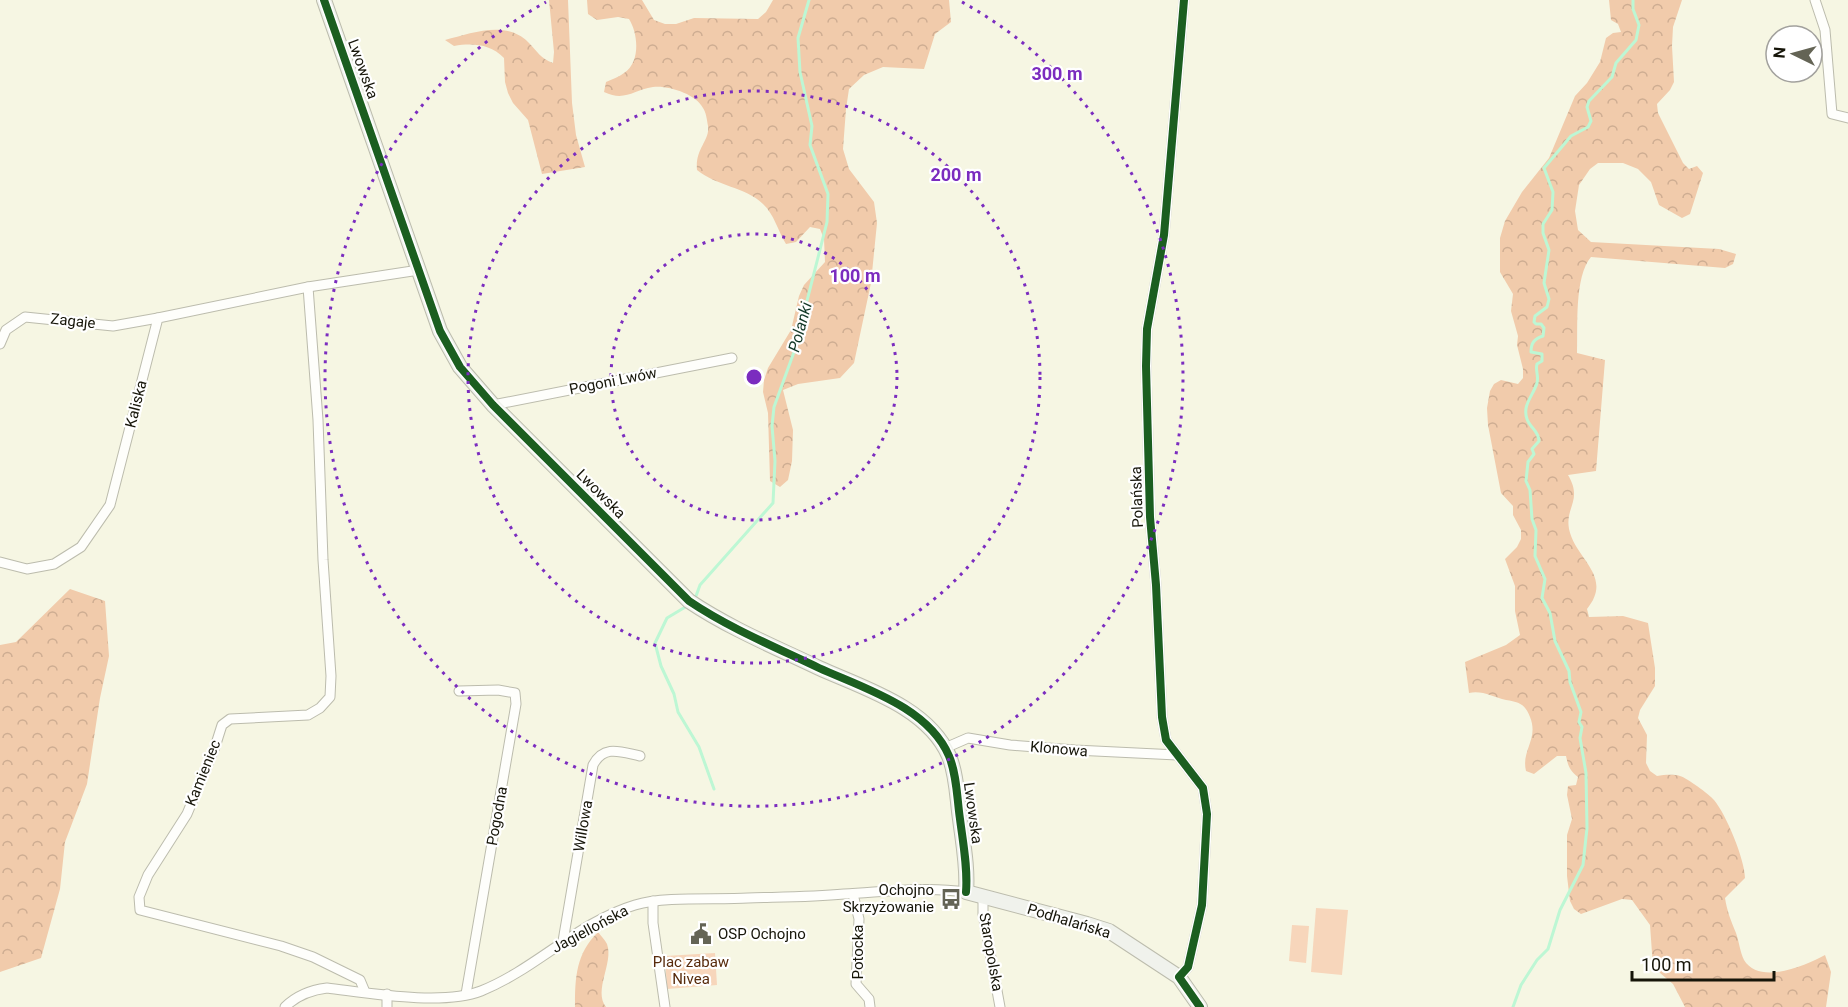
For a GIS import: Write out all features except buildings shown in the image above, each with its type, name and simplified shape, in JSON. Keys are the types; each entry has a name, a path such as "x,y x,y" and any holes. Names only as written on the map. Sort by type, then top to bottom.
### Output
{"street":[{"name":"Lwowska","path":"324,0 440,331 456,361 493,405 689,601 741,631 900,707 930,729 945,748 954,774 965,858 966,892"},
{"name":"Polańska","path":"1179,977 1188,968 1202,905 1207,814 1203,788 1166,741 1162,717 1156,585 1150,517 1146,366 1147,329 1164,235 1184,0"},
{"path":"1815,0 1825,30 1832,114 1848,118"},
{"path":"158,318 308,287 419,270"},
{"name":"Kamieniec","path":"308,287 318,420 323,560 331,676 330,698 308,715 230,719 222,725 187,814 148,875 139,897 140,910 281,946 313,957 360,980 365,992"},
{"name":"Zagaje","path":"0,344 6,330 25,317 113,326 158,318"},
{"name":"Kaliska","path":"0,562 27,569 54,564 81,547 110,505 158,318"},
{"name":"Pogoni Lwów","path":"493,405 732,358"},
{"name":"Pogodna","path":"459,691 498,690 515,693 516,704 466,994"},
{"name":"Klonowa","path":"945,748 968,738 1075,750 1177,755"},
{"name":"Willowa","path":"563,941 593,765 599,755 609,750 640,756"},
{"name":"Jagiellońska","path":"285,1007 293,999 313,990 327,988 431,997 454,996 479,991 517,972 563,941 617,912 653,901 926,889 966,892 983,897"},
{"name":"Potocka","path":"853,894 859,920 856,984 869,999 870,1007"},
{"name":"Podhalańska","path":"983,897 1109,931 1179,977 1200,1007"},
{"name":"Staropolska","path":"983,897 983,914 1000,1007"},
{"path":"653,901 653,923 665,1007"},
{"path":"387,994 387,1007"},
{"path":"454,996 455,1007"}],"green space":[{"path":"549,0 568,0 572,103 576,135 585,167 542,174 528,120 513,103 508,93 504,58 487,47 454,46 445,40 488,30 510,31 519,35 542,57 553,63"},
{"path":"587,0 642,0 654,20 665,24 676,24 694,18 758,19 766,12 773,0 949,0 951,22 935,34 924,69 883,67 864,75 849,89 843,149 849,169 874,202 877,223 871,283 854,363 840,378 798,384 783,390 793,430 792,461 788,480 780,487 770,481 768,413 763,392 764,380 768,368 791,330 804,285 825,262 824,239 820,229 810,227 796,242 786,244 767,208 756,198 713,180 697,170 698,156 707,136 708,126 704,110 694,99 674,89 659,87 646,88 623,96 604,92 606,82 624,73 633,62 636,39 629,19 618,17 597,20 588,14"},
{"path":"1609,0 1682,0 1673,27 1674,82 1657,104 1658,113 1683,163 1689,169 1697,166 1703,173 1690,214 1682,218 1659,205 1651,182 1638,169 1623,163 1598,163 1590,169 1579,185 1575,211 1578,230 1591,242 1719,249 1736,254 1733,264 1725,268 1591,257 1579,289 1577,353 1605,360 1596,471 1568,475 1574,491 1568,521 1569,529 1578,550 1595,577 1594,597 1587,609 1589,617 1623,616 1648,623 1655,668 1655,686 1640,710 1638,718 1647,735 1646,763 1650,771 1657,776 1677,775 1693,783 1714,800 1724,816 1744,870 1745,878 1725,898 1744,960 1751,968 1761,972 1772,972 1795,968 1825,955 1831,972 1826,1007 1685,1007 1673,984 1653,967 1650,925 1632,900 1622,899 1581,914 1574,909 1570,901 1567,876 1567,835 1572,819 1567,795 1568,786 1576,785 1578,777 1570,768 1566,756 1557,756 1534,774 1526,771 1525,764 1532,725 1526,709 1521,704 1483,693 1469,693 1465,662 1506,645 1520,635 1515,611 1515,586 1505,559 1517,547 1521,539 1521,530 1513,515 1513,506 1501,493 1487,408 1490,391 1494,384 1501,380 1518,384 1523,378 1517,345 1518,336 1511,311 1513,294 1500,272 1500,238 1505,221 1522,192 1549,158 1575,96 1587,83 1600,62 1606,38 1613,33 1621,32 1618,24 1611,20"},
{"path":"70,589 105,601 109,656 87,784 65,842 60,889 41,958 0,972 0,645 16,642"},
{"path":"1316,908 1348,910 1342,975 1311,972"},
{"path":"1292,925 1309,926 1306,963 1289,961"},
{"path":"598,932 607,944 608,951 602,985 606,1007 575,1007 578,966 585,949"},
{"name":"Plac zabaw Nivea","path":"715,953 717,985 667,989 665,956"}],"waterway":[{"name":"Polanki","path":"696,596 700,585 773,503 775,461 772,426 774,407 794,352 827,222 828,194 810,145 812,126 800,72 798,38 809,0"},
{"path":"1513,1007 1521,985 1537,960 1548,949 1560,910 1583,865 1587,828 1586,773 1580,738 1582,727 1579,722 1581,712 1570,682 1569,671 1555,641 1550,613 1542,598 1545,579 1535,556 1536,530 1532,519 1530,490 1526,481 1528,462 1534,454 1532,449 1539,441 1526,414 1527,405 1537,383 1537,364 1542,361 1542,354 1531,352 1534,342 1543,336 1544,328 1541,324 1534,322 1535,316 1547,307 1549,299 1544,283 1549,250 1543,233 1543,224 1552,210 1553,192 1544,168 1571,136 1588,127 1591,121 1587,107 1589,101 1612,77 1616,63 1636,40 1639,25 1633,9 1633,0"},
{"name":"Polanki","path":"687,606 667,618 655,643 661,666 674,694 678,712 699,747 714,789"}],"cycle path":[{"path":"324,0 440,331 460,367 493,405 689,601 752,637 893,701 926,724 939,739 949,756 954,771 965,856 966,892"},
{"path":"1184,0 1164,235 1147,329 1146,366 1150,517 1156,585 1162,717 1166,740 1203,788 1207,814 1202,905 1188,967 1179,977 1200,1007"}],"place":[{"name":"Ochojno Skrzyżowanie","path":"951,899"},
{"name":"OSP Ochojno","path":"701,934"}]}
